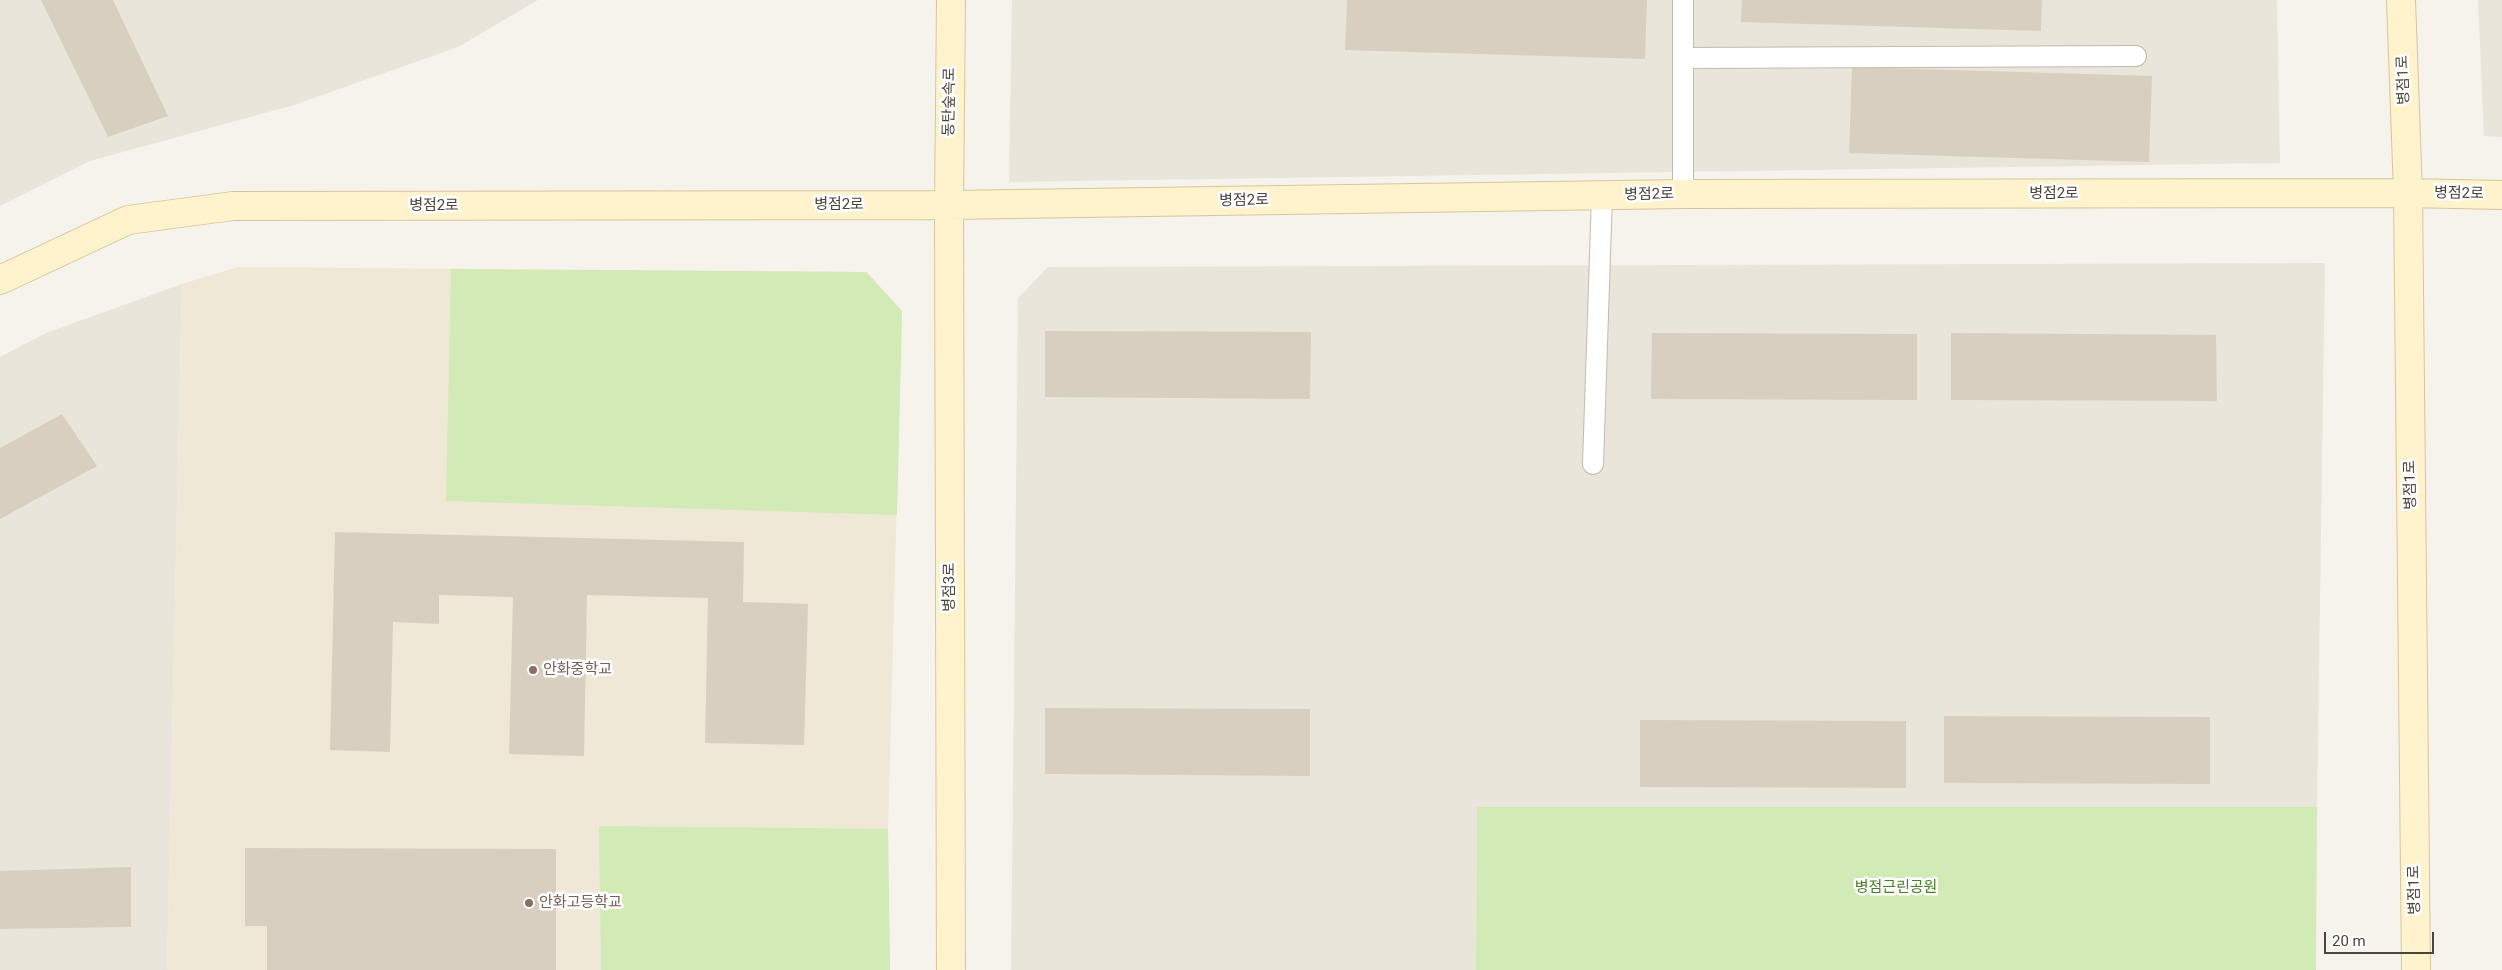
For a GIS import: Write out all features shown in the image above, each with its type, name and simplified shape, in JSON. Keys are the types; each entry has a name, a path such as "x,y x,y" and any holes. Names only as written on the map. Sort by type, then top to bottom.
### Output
{"street":[{"name":"동탄숲속로","path":"949,205 951,0"},
{"name":"병점1로","path":"2401,0 2408,193 2416,970"},
{"name":"병점2로","path":"0,280 128,220 233,206 949,205 1683,194 2408,193 2502,195"},
{"name":"병점3로","path":"949,205 951,970"}],"lane":[{"path":"1683,0 1683,194"},
{"path":"1683,58 2136,56"},
{"path":"1593,464 1602,196"}],"shaded area":[{"path":"0,0 538,0 458,47 294,105 90,161 0,206"},
{"path":"1012,0 2277,0 2280,163 1009,182"},
{"path":"2478,0 2502,0 2502,137 2484,136"},
{"path":"2325,263 2317,807 1477,807 1476,970 1011,970 1018,298 1048,267"},
{"name":"안화중학교","path":"238,267 867,272 902,311 888,829 890,970 167,970 182,284"},
{"path":"182,284 167,970 0,970 0,357 46,333"}],"green space":[{"path":"451,269 866,272 902,311 897,515 446,501"},
{"name":"병점근린공원","path":"1477,807 2317,807 2316,970 1476,970"},
{"path":"599,826 888,829 890,970 601,970"}],"building":[{"path":"41,0 113,0 168,116 108,137"},
{"path":"1347,0 1647,0 1645,59 1345,50"},
{"path":"1742,0 2042,0 2041,31 1741,22"},
{"path":"1852,67 2152,76 2149,162 1849,153"},
{"path":"1045,331 1311,332 1310,399 1045,397"},
{"path":"1652,333 1917,334 1917,400 1651,399"},
{"path":"1951,333 2216,335 2217,401 1951,400"},
{"path":"62,414 97,466 0,519 0,448"},
{"path":"335,532 744,542 743,602 808,604 804,745 705,743 708,598 587,595 584,756 509,754 513,597 439,595 439,624 393,622 390,752 330,750"},
{"path":"1045,708 1310,709 1310,776 1045,774"},
{"path":"1944,716 2210,717 2210,784 1944,783"},
{"path":"1640,720 1906,721 1906,788 1640,787"},
{"path":"245,848 556,849 556,970 267,970 267,926 245,926"},
{"path":"131,867 131,927 0,929 0,871"}],"place":[{"name":"안화중학교","path":"533,670"},
{"name":"안화고등학교","path":"529,903"}]}
